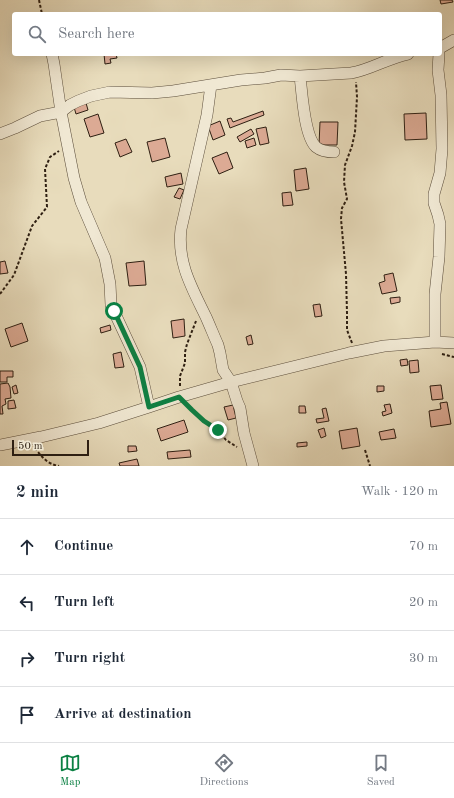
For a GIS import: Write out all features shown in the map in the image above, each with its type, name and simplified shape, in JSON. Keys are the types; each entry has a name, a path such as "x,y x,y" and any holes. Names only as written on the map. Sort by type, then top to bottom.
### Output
{"street":[{"path":"442,47 454,40"},
{"path":"52,56 61,112 74,178 81,202 105,258 110,284 111,305 140,367 149,407"},
{"path":"0,134 40,116 61,112 74,102 91,96 110,92 152,93 281,75 300,76 355,72 401,56"},
{"path":"435,342 435,294 439,257 440,224 434,203 434,194 440,173 442,149 441,95 438,70 439,56"},
{"path":"300,76 308,133 314,145 318,149 326,152 334,152"},
{"path":"211,85 207,115 200,142 194,176 184,211 180,238 181,254 186,274 218,345 223,370 231,382 240,408 244,433 253,466"},
{"path":"0,445 41,437 99,422 231,382 356,351 384,346 435,342 454,343"}],"path":[{"path":"39,0 42,12"},
{"path":"355,72 357,97 356,127 345,165 344,182 347,199 342,208 341,219 346,274 347,330 356,351"},
{"path":"0,294 14,275 32,226 47,206 45,176 50,157 68,144"},
{"path":"200,306 185,352 185,363 180,376 179,397 204,421 218,430 226,440 250,452"},
{"path":"28,440 43,458 58,466"},
{"path":"365,450 370,466"}],"building":[{"path":"440,0 452,0 453,2 441,4"},
{"path":"104,56 116,56 117,58 110,59 111,63 105,64"},
{"path":"86,103 88,110 76,114 74,107"},
{"path":"263,111 264,115 230,128 227,119 231,118 233,122"},
{"path":"426,113 427,139 405,140 404,114"},
{"path":"98,114 104,133 90,137 84,119"},
{"path":"220,121 225,135 213,140 208,126"},
{"path":"320,122 338,122 337,145 319,145"},
{"path":"266,127 269,143 260,145 256,129"},
{"path":"251,129 254,134 240,142 237,137"},
{"path":"165,138 170,157 152,162 147,142"},
{"path":"254,138 256,145 247,148 245,141"},
{"path":"126,139 132,152 120,157 115,143"},
{"path":"227,152 233,168 219,174 212,158"},
{"path":"306,168 309,189 296,191 294,170"},
{"path":"181,173 183,184 167,187 165,177"},
{"path":"179,188 184,190 180,199 174,197"},
{"path":"291,192 293,205 283,206 282,193"},
{"path":"5,261 8,273 0,274 0,262"},
{"path":"144,261 146,285 129,286 126,263"},
{"path":"393,273 397,291 382,294 379,283 385,281 384,275"},
{"path":"400,297 400,302 391,304 390,298"},
{"path":"320,304 322,316 315,317 313,305"},
{"path":"184,319 185,336 173,338 171,321"},
{"path":"22,323 28,341 11,347 5,329"},
{"path":"110,325 111,330 101,333 100,328"},
{"path":"251,335 253,344 248,345 246,337"},
{"path":"121,352 124,367 115,368 113,354"},
{"path":"407,359 408,365 401,366 400,360"},
{"path":"418,360 419,372 410,373 409,361"},
{"path":"0,371 13,371 13,377 7,377 7,382 0,382"},
{"path":"8,383 11,398 5,399 6,404 2,406 3,414 0,414 0,384"},
{"path":"16,385 18,393 14,394 12,387"},
{"path":"441,385 443,399 432,400 430,386"},
{"path":"377,386 384,386 384,391 377,392"},
{"path":"14,400 16,408 8,409 8,401"},
{"path":"447,402 451,424 431,427 429,411 441,409 440,403"},
{"path":"390,404 392,413 383,416 382,412 386,411 384,405"},
{"path":"233,405 236,418 228,420 224,407"},
{"path":"299,406 305,406 306,413 299,413"},
{"path":"326,408 329,421 317,423 316,419 324,418 322,409"},
{"path":"184,420 188,432 161,441 157,429"},
{"path":"324,428 326,436 321,438 318,430"},
{"path":"357,428 360,446 342,449 339,431"},
{"path":"394,429 396,438 381,440 379,432"},
{"path":"307,442 307,446 297,447 297,443"},
{"path":"128,446 136,446 137,451 128,452"},
{"path":"190,450 191,457 168,459 167,452"},
{"path":"137,459 139,466 120,466 119,463"}],"route":[{"path":"114,311 140,367 149,407 179,397 204,421 218,430"}]}
